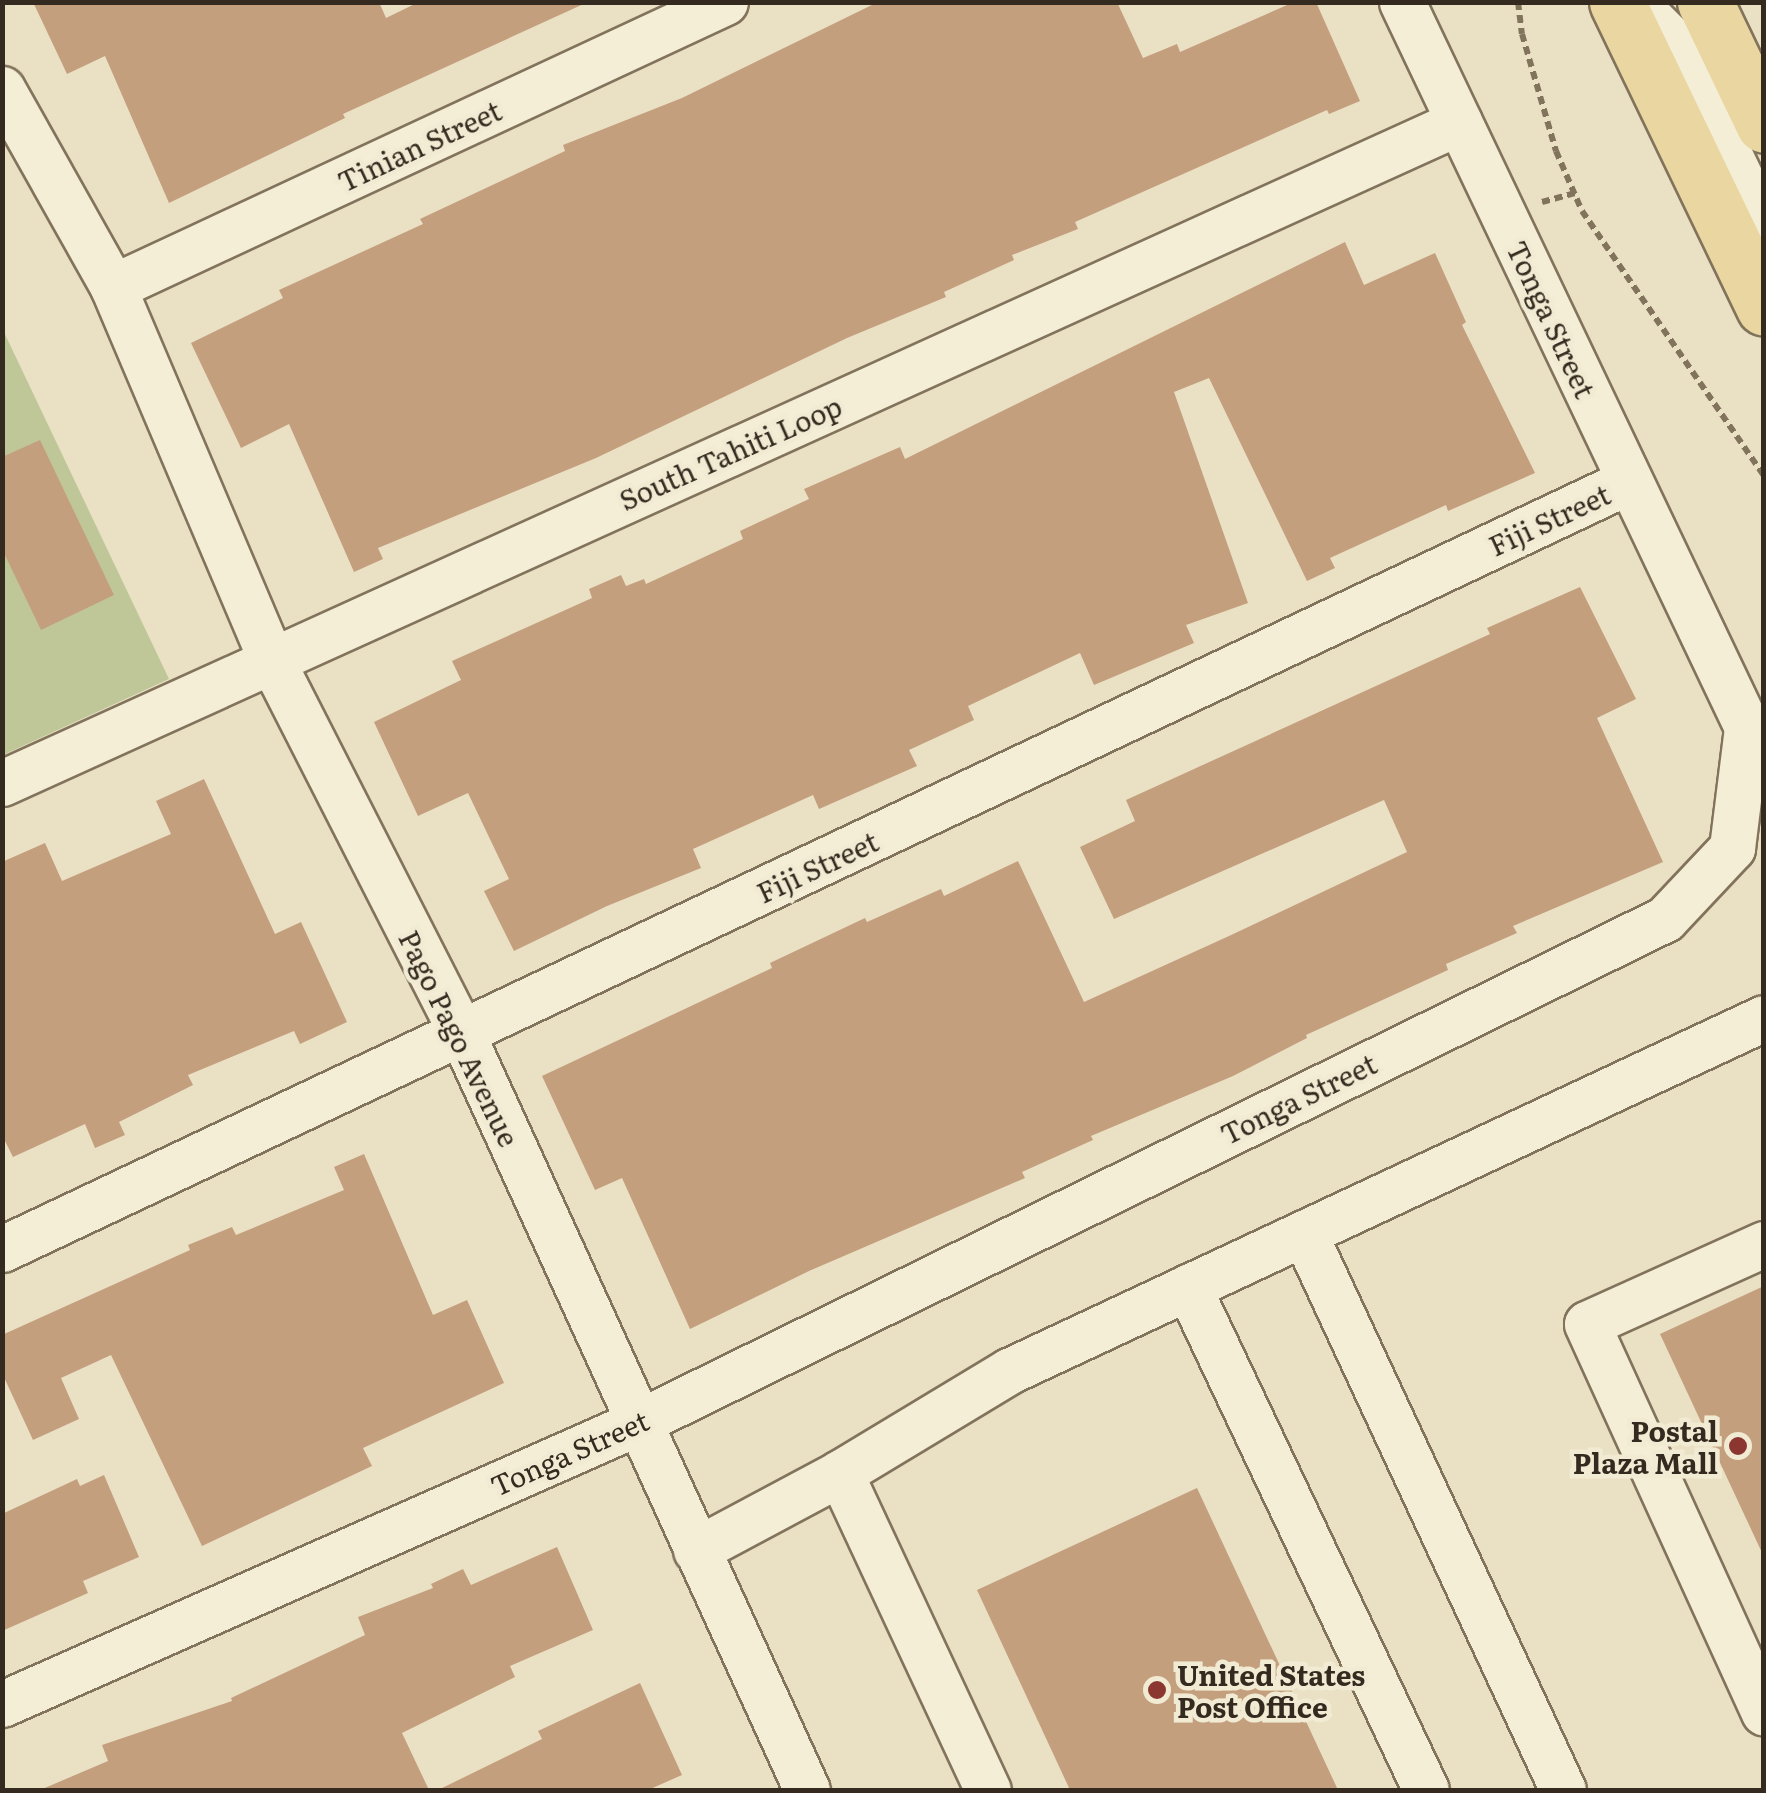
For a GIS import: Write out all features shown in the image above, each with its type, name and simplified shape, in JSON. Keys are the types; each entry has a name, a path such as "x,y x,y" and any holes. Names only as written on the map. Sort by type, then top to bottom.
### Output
{"main road":[{"path":"1617,2 1764,308"},
{"path":"1705,2 1764,125"}],"street":[{"name":"Tinian Street","path":"113,287 725,2"},
{"name":"Tonga Street","path":"2,1704 637,1422 1665,919 1732,848 1747,727 1402,2"},
{"path":"1634,2 1676,44 1764,227"},
{"name":"Pago Pago Avenue","path":"2,89 113,287 271,659 462,1034 807,1790"},
{"name":"South Tahiti Loop","path":"2,783 1459,122"},
{"name":"Fiji Street","path":"2,1249 1630,481"},
{"path":"696,1550 840,1473 1009,1371 1764,1018"},
{"path":"1304,1233 1563,1790"},
{"path":"1764,1244 1587,1324 1764,1712"},
{"path":"1188,1287 1426,1790"},
{"path":"840,1473 988,1790"}],"path":[{"path":"1518,2 1522,34 1556,150 1582,211 1764,476"}],"green space":[{"path":"2,328 169,679 3,755 2,755"}],"building":[{"path":"33,2 379,2 386,18 419,2 588,2 343,114 345,118 169,203 105,56 67,74"},
{"path":"878,2 1117,2 1143,58 1177,44 1180,52 1294,2 1316,2 1360,101 1329,114 1327,110 1075,222 1078,229 1012,255 1014,260 944,292 946,297 847,338 596,458 378,548 383,559 354,572 289,424 241,448 191,343 283,298 279,290 423,224 420,219 565,151 563,145 682,98"},
{"path":"1345,242 1364,285 1435,253 1466,322 1462,325 1535,473 1448,511 1446,505 1330,558 1335,568 1307,581 1209,378 1174,392 1248,603 1186,625 1194,643 1094,685 1080,653 968,706 974,720 909,750 917,766 819,809 813,795 693,849 701,868 607,906 514,951 484,891 509,879 468,793 418,816 374,722 461,680 452,661 592,598 589,589 621,575 626,586 644,579 646,584 743,539 740,531 809,499 804,489 900,447 905,459"},
{"path":"40,440 114,595 41,630 2,549 2,457"},
{"path":"1580,587 1636,699 1597,718 1663,862 1513,926 1517,933 1446,964 1448,970 1306,1035 1307,1038 1233,1076 1091,1136 1093,1140 1022,1172 1025,1178 809,1271 690,1329 622,1178 595,1190 542,1076 772,968 770,963 865,918 867,922 941,889 944,896 1018,861 1084,1002 1229,936 1407,852 1384,800 1114,919 1080,847 1135,821 1126,800 1490,634 1487,628"},
{"path":"204,779 275,934 301,922 347,1022 300,1044 294,1031 188,1075 193,1085 119,1122 125,1135 95,1148 85,1124 13,1157 2,1135 2,862 45,843 62,881 171,834 156,801"},
{"path":"364,1154 433,1315 467,1300 504,1383 363,1448 372,1466 202,1546 111,1355 61,1378 79,1419 33,1440 2,1373 2,1335 190,1250 188,1245 232,1227 236,1235 344,1190 334,1167"},
{"name":"Postal Plaza Mall","path":"1764,1286 1764,1557 1660,1334"},
{"path":"104,1475 139,1557 83,1581 88,1593 2,1631 2,1514 77,1479 80,1486"},
{"name":"United States Post Office","path":"1197,1488 1338,1790 1070,1790 977,1590"},
{"path":"557,1547 593,1630 510,1666 515,1677 402,1733 429,1790 40,1790 108,1761 102,1745 232,1701 231,1698 365,1635 358,1617 433,1588 431,1584 463,1569 471,1585"},
{"path":"640,1683 682,1775 648,1790 438,1790 542,1739 538,1731"}],"place":[{"name":"Postal Plaza Mall","path":"1738,1446"},
{"name":"United States Post Office","path":"1157,1690"}]}
